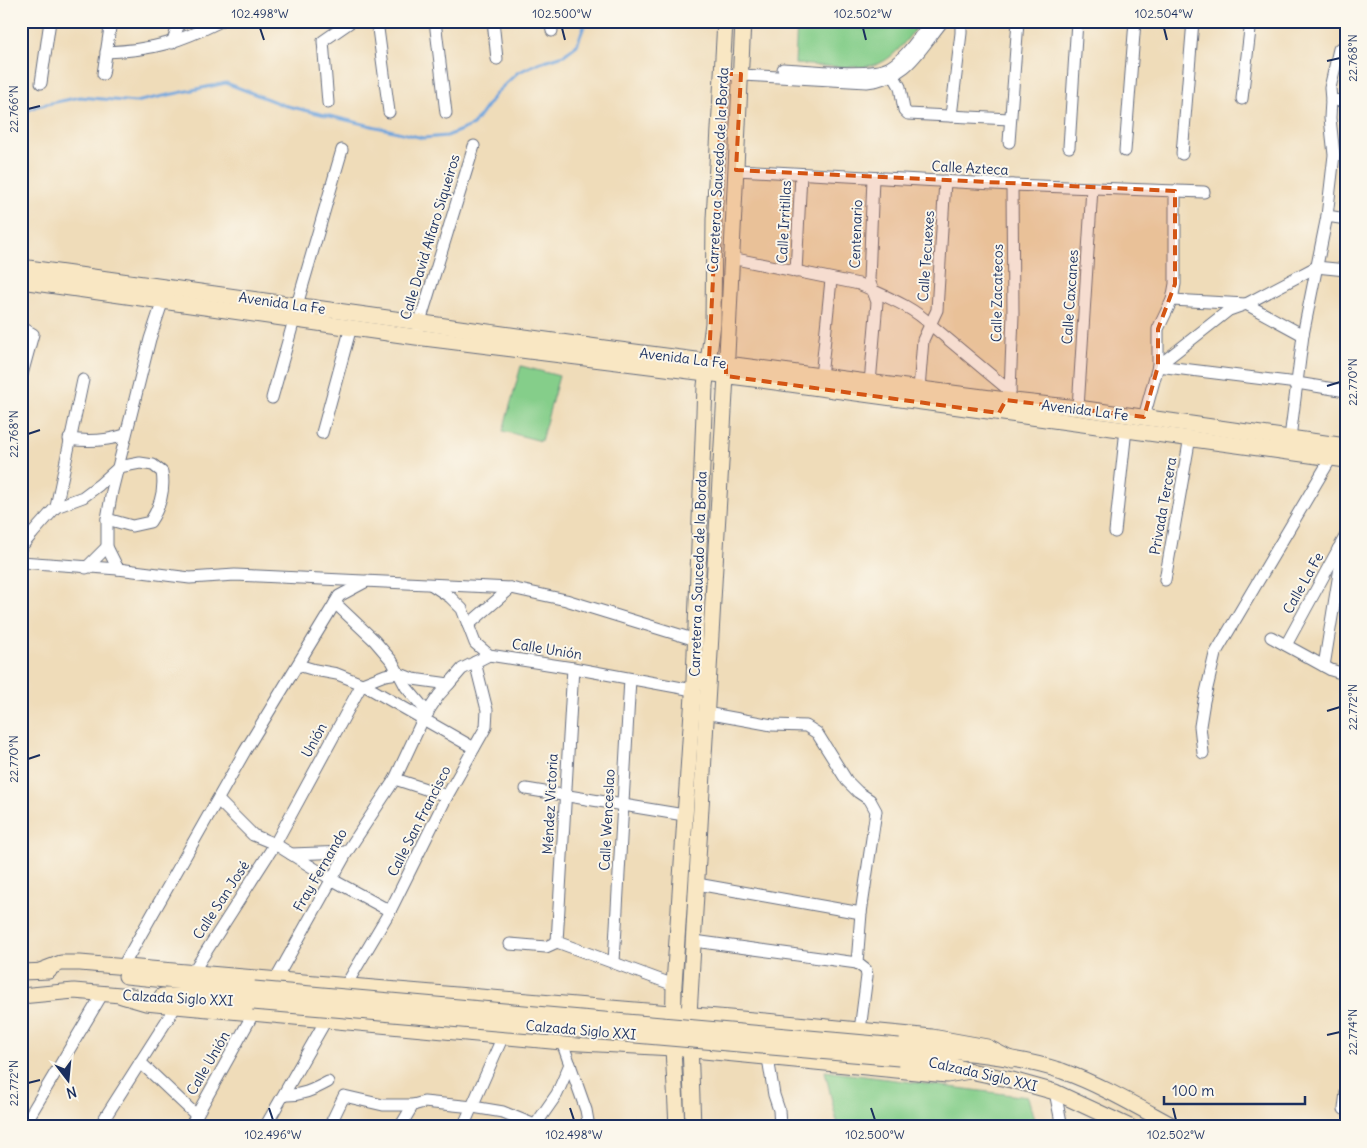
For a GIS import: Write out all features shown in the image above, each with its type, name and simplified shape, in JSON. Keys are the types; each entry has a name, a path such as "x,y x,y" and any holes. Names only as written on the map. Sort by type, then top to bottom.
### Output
{"street":[{"path":"41,83 50,21"},
{"path":"103,74 111,21"},
{"path":"172,43 180,21"},
{"path":"106,52 138,50 172,43 221,21"},
{"path":"328,103 323,40 352,21"},
{"path":"377,21 389,112"},
{"path":"435,21 446,113"},
{"path":"493,21 498,59"},
{"name":"Carretera a Saucedo de la Borda","path":"677,1127 673,1048 674,985 696,640 708,367 713,323 714,218 725,21"},
{"name":"Carretera a Saucedo de la Borda","path":"693,1127 689,1015 726,370 743,21"},
{"path":"891,72 932,21"},
{"path":"723,70 867,82 880,80 891,72 909,65 943,21"},
{"path":"951,116 962,33 961,24 958,21"},
{"path":"1009,142 1018,21"},
{"path":"1069,147 1077,21"},
{"path":"1125,151 1135,21"},
{"path":"1182,154 1193,21"},
{"path":"1242,99 1251,21"},
{"path":"1290,438 1303,335 1327,216 1334,154 1330,118 1330,88 1339,49"},
{"path":"891,72 900,87 904,110 908,114 1010,119"},
{"path":"1331,100 1346,101"},
{"name":"Calle David Alfaro Siqueiros","path":"418,330 474,146"},
{"path":"272,398 342,150"},
{"name":"Calle Azteca","path":"736,170 1012,185 1204,192"},
{"name":"Calle Irritillas","path":"796,272 801,174"},
{"name":"Centenario","path":"870,382 877,302 869,280 873,178"},
{"name":"Calle Tecuexes","path":"919,389 923,340 937,310 946,181"},
{"name":"Calle Zacatecos","path":"1005,402 1013,315 1012,185"},
{"name":"Calle Caxcanes","path":"1078,408 1092,188"},
{"path":"1144,417 1158,366 1158,329 1172,300 1175,284 1175,191"},
{"path":"1327,216 1346,220"},
{"path":"731,258 831,280 859,284 921,314 1005,402"},
{"name":"Avenida La Fe","path":"21,267 164,295"},
{"path":"1158,366 1229,310 1246,304 1316,267 1346,270"},
{"path":"821,376 831,280"},
{"name":"Avenida La Fe","path":"21,281 164,295 708,367 894,398 1005,402 1078,408 1290,438 1341,452"},
{"path":"118,570 107,547 108,518 112,491 150,339 164,295"},
{"path":"1172,300 1246,304 1303,335"},
{"name":"Avenida La Fe","path":"296,313 351,327 418,330"},
{"path":"21,327 33,334 21,378"},
{"path":"322,433 351,327"},
{"path":"1158,366 1346,391"},
{"name":"Avenida La Fe","path":"726,370 821,376 870,382 1005,402 1126,429 1341,452"},
{"path":"56,507 83,380"},
{"path":"1115,532 1126,429"},
{"path":"70,439 88,442 109,440 125,435"},
{"name":"Privada Tercera","path":"1164,580 1190,437"},
{"path":"1203,753 1200,726 1215,654 1341,452"},
{"path":"21,547 26,534 56,507 83,497 119,467 140,463 152,465 162,472 164,484 157,512 150,522 132,526 108,518"},
{"name":"Calle La Fe","path":"1286,645 1346,535"},
{"path":"86,568 107,547"},
{"path":"1324,666 1342,555 1341,550 1338,548"},
{"path":"21,562 190,578 235,575 512,588 566,600 696,640"},
{"path":"123,966 250,743 339,596 367,581"},
{"path":"432,585 450,597 462,609 475,643 489,655"},
{"path":"468,625 512,588"},
{"path":"335,603 374,640 392,661 398,674 425,716"},
{"path":"1271,637 1324,666 1342,673"},
{"name":"Fray Fernando","path":"276,979 331,879 395,778 425,716 462,670 489,655"},
{"name":"Calle Unión","path":"489,655 693,690"},
{"name":"Calle San Francisco","path":"346,985 390,911 447,796 486,727 487,710 475,662"},
{"path":"298,664 315,670 337,674 362,684 425,716 474,748"},
{"name":"Méndez Victoria","path":"556,942 573,668"},
{"path":"362,684 385,675 398,674 449,684"},
{"name":"Calle Wenceslao","path":"614,962 630,679"},
{"name":"Unión","path":"275,844 362,684"},
{"path":"706,713 772,725 806,726 822,740 847,781 873,804 876,811 861,913 856,963"},
{"path":"395,778 447,796"},
{"path":"526,789 684,815"},
{"path":"218,800 253,835 275,844 331,879 390,911"},
{"name":"Calle San José","path":"193,972 275,844"},
{"path":"291,854 347,852"},
{"path":"697,884 861,913"},
{"path":"694,941 856,963 866,970 860,1030"},
{"path":"510,944 546,947 556,942 674,985"},
{"name":"Calzada Siglo XXI","path":"40,971 61,963 123,966 860,1030 956,1040 987,1047 1012,1060"},
{"name":"Calzada Siglo XXI","path":"21,972 73,971 253,1001 697,1029 899,1052 1055,1092 1124,1125"},
{"name":"Calzada Siglo XXI","path":"21,996 74,991 122,996 186,996 1012,1060 1078,1077 1175,1127"},
{"path":"23,1127 103,993"},
{"path":"122,996 146,1003 176,1006 253,1001 326,1020 562,1042 673,1048 946,1075 970,1071"},
{"name":"Calle Unión","path":"190,1127 253,1001"},
{"path":"99,1127 176,1006"},
{"path":"641,1011 649,1025 649,1034 643,1046"},
{"path":"730,1053 728,1036 731,1027 738,1019"},
{"path":"265,1127 326,1020"},
{"path":"463,1127 503,1036"},
{"path":"562,1042 586,1110 589,1127"},
{"path":"768,1058 779,1110 780,1127"},
{"path":"140,1062 196,1115"},
{"path":"329,1127 344,1096 382,1105 413,1105 424,1102 473,1107 503,1112 534,1126 557,1094 570,1064"},
{"path":"284,1095 300,1095 328,1082"},
{"path":"1055,1092 1062,1127"},
{"path":"1344,1109 1346,1092"},
{"path":"400,1127 413,1105"}],"highlighted area":[{"path":"723,74 741,74 736,170 1175,191 1175,284 1158,329 1158,366 1144,417 1006,400 999,413 726,376 726,363 709,360"}],"green space":[{"path":"797,21 916,21 918,25 901,46 886,60 861,67 838,67 795,64"},
{"path":"521,366 559,376 541,441 503,431"},
{"path":"825,1071 1028,1097 1036,1127 838,1127"}],"waterway":[{"path":"21,114 37,106 80,97 135,102 226,83 283,105 423,138 447,136 473,125 497,92 517,73 538,63 564,55 577,45 584,21"}]}
